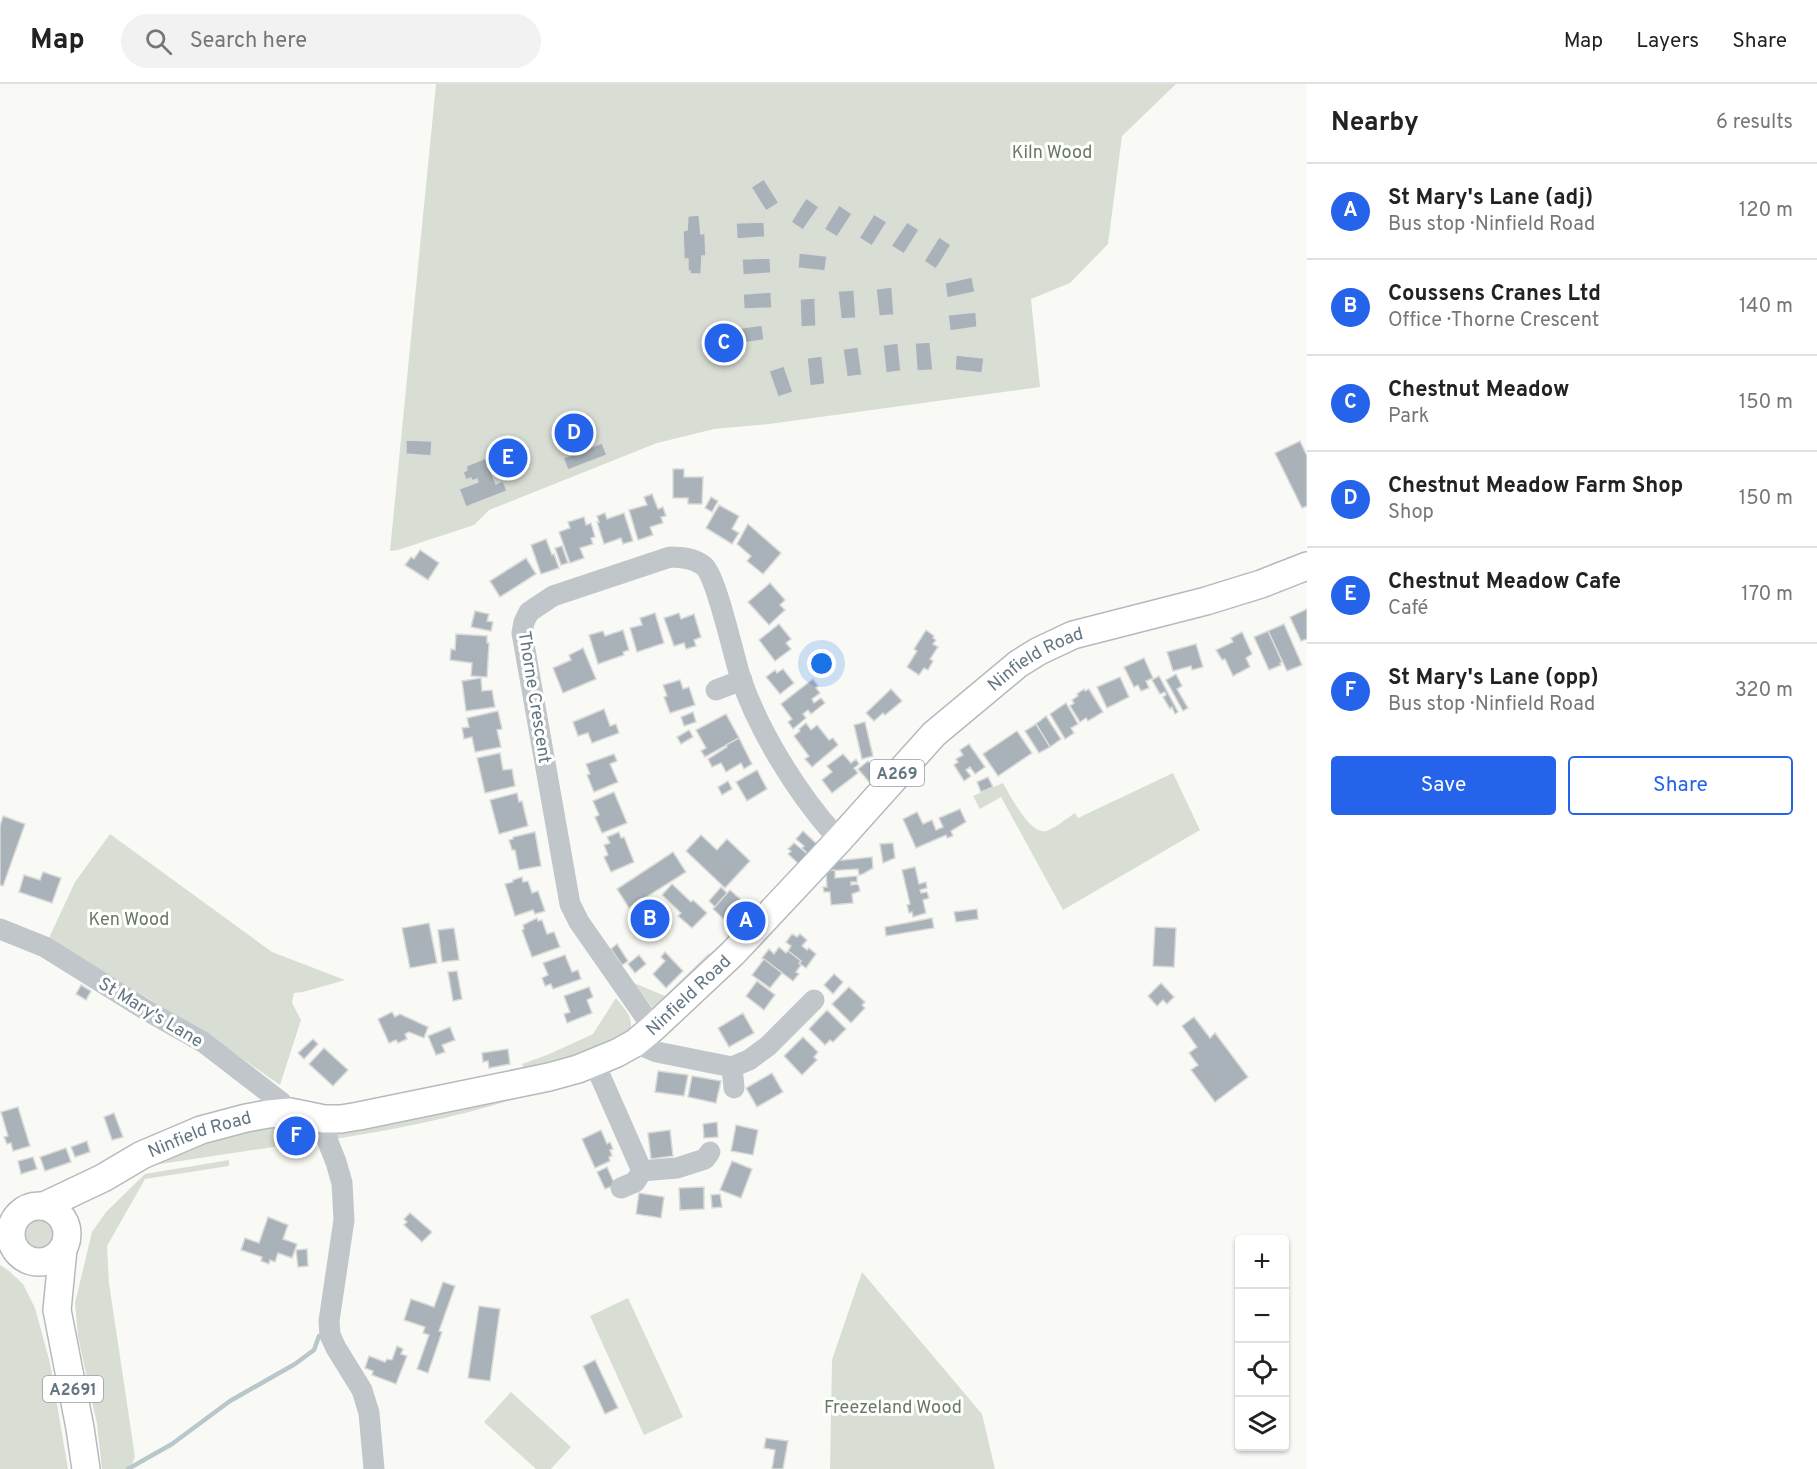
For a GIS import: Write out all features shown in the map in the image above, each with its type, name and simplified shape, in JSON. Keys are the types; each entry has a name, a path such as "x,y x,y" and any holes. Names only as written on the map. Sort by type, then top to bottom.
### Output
{"main road":[{"name":"Ninfield Road","path":"22,1212 103,1178 142,1155 201,1130 246,1118 290,1112 324,1119 341,1119 538,1080 594,1062 644,1035 733,953 934,734 1018,664 1038,651 1073,635 1206,601 1261,584 1307,566"},
{"name":"Ninfield Road","path":"65,1241 83,1205 103,1178"},
{"path":"51,1209 62,1218 65,1241 57,1256 50,1260 34,1262 15,1253 12,1232 17,1217 22,1212 51,1209"},
{"name":"A2691","path":"65,1241 57,1310 86,1469"},
{"name":"A2691","path":"15,1253 57,1310"}],"street":[{"name":"Thorne Crescent","path":"644,1035 570,904 522,633 529,612 553,596 670,557 684,557 705,567 714,584 742,680 763,729 794,783 832,832"},
{"path":"716,690 742,680"},
{"name":"St Mary's Lane","path":"0,929 45,947 146,1010 203,1042 281,1102 290,1112"},
{"path":"644,1035 657,1052 732,1067 749,1060 768,1046 814,1000"},
{"path":"594,1062 642,1171"},
{"path":"732,1067 734,1088"},
{"path":"324,1119 328,1142 342,1183 344,1220 329,1322 330,1335 362,1390 369,1413 374,1469"},
{"path":"642,1171 677,1168 705,1159 710,1152"},
{"path":"621,1188 635,1182 642,1171"}],"green space":[{"name":"Kiln Wood","path":"436,84 1176,84 1122,136 1108,244 1070,283 1031,299 1040,387 769,424 714,429 657,443 489,510 474,525 390,551"},
{"path":"1173,773 1200,830 1063,910 1001,797 980,809 973,796 1003,783 1027,821 1040,831 1046,831 1075,813 1078,818"},
{"name":"Ken Wood","path":"110,834 272,952 345,980 294,993 292,1003 301,1020 280,1085 210,1036 49,938 75,882"},
{"path":"709,953 716,960 654,1010 634,983 665,996"},
{"path":"616,998 630,1018 631,1026 626,1034 601,1049 525,1072 522,1064 593,1034"},
{"path":"541,1090 439,1119 335,1139 337,1131"},
{"path":"270,1124 294,1129 313,1141 154,1165 209,1135"},
{"path":"229,1160 229,1166 145,1179 107,1246 109,1283 135,1457 130,1469 102,1469 97,1424 78,1337 75,1303 92,1232 106,1212 145,1174"},
{"path":"39,1213 54,1219 60,1234 54,1249 39,1255 24,1249 18,1234 24,1219"},
{"path":"0,1265 23,1284 35,1308 50,1363 68,1469 0,1469"},
{"name":"Freezeland Wood","path":"862,1272 982,1414 995,1469 830,1469 832,1360"},
{"path":"628,1298 683,1417 644,1435 590,1316"},
{"path":"511,1392 571,1447 551,1469 536,1469 484,1422"}],"building":[{"path":"764,179 779,203 766,211 751,187"},
{"path":"806,198 819,207 803,230 791,222"},
{"path":"839,205 852,214 837,237 824,229"},
{"path":"874,214 887,222 872,246 859,238"},
{"path":"699,215 701,234 705,233 706,256 702,256 701,274 690,274 688,259 684,259 683,231 687,230 688,216"},
{"path":"764,222 765,237 737,239 736,223"},
{"path":"907,222 919,230 904,254 891,246"},
{"path":"939,237 951,245 936,269 924,261"},
{"path":"799,253 827,256 825,271 798,268"},
{"path":"770,258 771,273 743,275 742,259"},
{"path":"972,277 975,292 947,298 945,283"},
{"path":"892,287 894,315 879,316 876,289"},
{"path":"854,290 856,318 841,319 838,291"},
{"path":"771,292 772,308 744,309 743,294"},
{"path":"815,298 816,326 801,327 800,299"},
{"path":"976,312 977,327 950,331 948,315"},
{"path":"762,325 764,340 736,344 734,329"},
{"path":"930,342 933,370 917,371 915,343"},
{"path":"898,343 901,371 886,373 883,345"},
{"path":"858,347 862,375 847,377 843,349"},
{"path":"956,355 984,358 982,373 955,370"},
{"path":"822,356 825,384 810,386 807,358"},
{"path":"784,366 793,392 778,397 769,371"},
{"path":"588,413 597,436 560,452 551,429"},
{"path":"406,440 432,441 431,456 406,454"},
{"path":"1300,441 1307,456 1307,506 1302,508 1275,453"},
{"path":"525,443 530,457 491,472 486,458"},
{"path":"602,443 607,455 568,470 563,458"},
{"path":"486,458 496,484 503,481 507,491 466,507 459,489 478,482 477,479 472,481 471,478 466,480 463,472 467,470 466,466"},
{"path":"673,469 684,469 684,477 703,477 702,504 688,504 688,498 673,498"},
{"path":"652,494 658,509 663,507 666,516 661,517 663,523 650,527 653,535 638,540 629,510 647,505 644,497"},
{"path":"711,497 718,501 712,512 705,508"},
{"path":"719,505 739,516 732,529 739,533 732,544 706,528"},
{"path":"605,513 607,519 624,513 633,541 623,544 621,538 604,544 597,516"},
{"path":"584,517 586,525 591,523 595,537 591,538 593,544 580,548 584,558 570,563 559,532 570,528 568,522"},
{"path":"748,524 781,553 763,574 747,561 751,556 737,544"},
{"path":"546,539 559,568 541,574 531,545"},
{"path":"562,546 568,563 561,565 555,548"},
{"path":"420,550 439,563 428,580 405,565 411,557 414,559"},
{"path":"526,558 536,574 500,597 490,581"},
{"path":"770,583 785,600 780,605 785,610 769,625 748,602"},
{"path":"1307,609 1307,639 1301,641 1290,617"},
{"path":"475,611 489,614 487,621 493,622 491,631 471,627"},
{"path":"655,613 664,643 637,652 630,628 642,625 640,618"},
{"path":"679,613 681,619 694,614 701,637 694,640 696,646 686,649 684,643 674,646 664,618"},
{"path":"779,624 791,639 786,643 791,649 775,661 759,640"},
{"path":"1284,624 1302,665 1287,671 1268,631"},
{"path":"623,630 629,650 623,652 624,655 598,664 589,635 603,631 605,636"},
{"path":"926,630 934,636 936,640 933,644 938,647 930,659 933,661 928,670 924,668 919,675 907,667 917,651 914,649"},
{"path":"1268,631 1282,662 1281,665 1269,670 1254,637"},
{"path":"1242,632 1252,654 1246,658 1250,667 1233,676 1225,659 1222,660 1216,650 1233,642 1231,638"},
{"path":"456,634 487,636 487,643 489,643 487,677 471,676 472,663 450,660 451,649 455,650"},
{"path":"1196,644 1203,667 1192,670 1191,666 1173,671 1167,652"},
{"path":"583,648 596,679 563,693 553,668 571,660 569,655"},
{"path":"1144,658 1153,678 1146,681 1149,688 1141,691 1138,685 1134,687 1124,667"},
{"path":"783,669 794,683 780,694 766,677 775,670 777,673"},
{"path":"1176,674 1182,686 1177,689 1188,708 1183,711 1166,680"},
{"path":"1159,676 1178,712 1175,714 1163,697 1166,695 1165,692 1160,694 1152,680"},
{"path":"1120,677 1129,697 1107,708 1097,687"},
{"path":"481,678 482,691 492,690 495,707 466,711 462,681"},
{"path":"813,679 820,693 812,699 814,703 821,698 825,703 811,714 808,710 803,714 806,718 793,729 788,722 792,719 781,704"},
{"path":"680,680 683,689 689,687 695,705 670,713 664,697 667,696 663,685"},
{"path":"891,689 902,701 874,721 866,713"},
{"path":"1084,689 1085,691 1089,689 1103,712 1088,721 1086,718 1080,722 1070,706 1074,703 1072,700"},
{"path":"1066,703 1078,724 1071,728 1074,733 1065,739 1050,714"},
{"path":"604,709 610,726 616,724 619,733 592,743 588,733 578,736 573,722"},
{"path":"498,711 502,729 497,730 501,747 475,752 472,737 464,739 462,728 469,727 467,718"},
{"path":"693,712 696,722 684,726 681,717"},
{"path":"726,714 739,738 705,757 701,751 706,748 696,730"},
{"path":"1046,716 1061,739 1050,747 1036,724"},
{"path":"865,722 873,756 862,759 854,725"},
{"path":"806,723 811,730 817,725 829,740 833,738 838,745 812,767 805,759 809,756 794,736"},
{"path":"1036,724 1050,747 1039,753 1025,731"},
{"path":"689,730 693,737 681,744 677,737"},
{"path":"1017,731 1032,753 998,776 983,754"},
{"path":"739,738 752,764 744,769 741,763 726,772 721,763 712,767 708,759"},
{"path":"969,744 985,767 975,774 970,767 966,770 971,776 964,781 954,765 958,762 956,759 963,755 960,750"},
{"path":"500,753 503,770 512,769 515,786 485,793 477,758"},
{"path":"614,754 617,761 610,764 618,782 594,792 587,775 590,774 586,764"},
{"path":"843,754 851,763 856,759 859,764 854,768 858,773 832,793 822,780 832,772 827,766"},
{"path":"868,761 880,774 870,783 858,769"},
{"path":"757,770 767,789 747,801 736,782"},
{"path":"988,777 993,787 981,792 977,782"},
{"path":"728,781 732,789 722,795 718,787"},
{"path":"614,792 627,823 602,833 595,817 599,815 593,801"},
{"path":"517,793 519,802 522,801 528,826 499,834 490,800"},
{"path":"960,809 966,822 951,831 953,836 947,838 946,835 916,848 903,819 917,812 923,824 932,820 936,830 943,827 939,818"},
{"path":"3,816 25,824 3,886 0,885 0,826"},
{"path":"803,831 819,846 810,856 796,839"},
{"path":"535,832 541,866 519,870 515,850 512,850 509,840"},
{"path":"619,832 621,838 624,837 634,862 611,872 604,857 608,855 604,845 610,843 607,837"},
{"path":"701,835 717,850 727,839 750,861 725,888 686,851"},
{"path":"794,843 810,856 801,866 788,854 791,851 788,849"},
{"path":"893,843 895,858 883,863 880,844"},
{"path":"673,852 686,872 629,908 617,889"},
{"path":"872,857 873,868 863,874 859,875 858,869 826,871 835,861"},
{"path":"915,867 919,884 926,882 927,888 920,890 921,893 927,892 929,898 923,900 926,913 913,917 907,905 910,904 902,870"},
{"path":"835,870 835,878 857,876 857,882 851,882 851,885 857,884 860,891 852,894 853,903 831,905 830,892 824,892 823,887 827,887 826,871"},
{"path":"43,872 61,878 52,903 19,892 24,875 40,880"},
{"path":"522,877 523,882 528,881 532,893 538,891 545,911 535,914 533,910 515,916 505,884"},
{"path":"672,884 707,913 692,928 678,916 681,913 662,895"},
{"path":"721,887 727,893 715,907 709,901"},
{"path":"730,890 746,904 728,923 713,909"},
{"path":"661,903 670,915 640,936 631,924"},
{"path":"977,909 978,919 956,922 954,912"},
{"path":"537,918 538,921 542,920 547,934 554,932 560,947 532,957 522,930 523,925"},
{"path":"932,918 934,928 886,936 885,927"},
{"path":"429,923 437,963 410,968 402,928"},
{"path":"1155,927 1176,928 1174,967 1153,966"},
{"path":"454,928 459,960 442,962 438,930"},
{"path":"792,934 797,937 800,934 807,940 802,946 816,954 806,968 788,951 791,946 786,942"},
{"path":"617,944 628,961 622,965 611,949"},
{"path":"779,947 801,961 796,972 799,974 793,981 762,958 769,949 774,954"},
{"path":"665,952 683,971 666,988 653,974 665,961 661,957"},
{"path":"565,955 572,972 578,970 581,979 553,989 551,984 545,986 542,978 548,975 543,963"},
{"path":"639,955 646,964 635,973 628,964"},
{"path":"764,959 782,973 770,988 752,975"},
{"path":"457,971 462,999 453,1001 448,972"},
{"path":"834,974 843,982 833,994 824,985"},
{"path":"757,981 775,995 764,1010 746,996"},
{"path":"1161,983 1174,997 1167,1004 1163,1000 1157,1006 1148,996"},
{"path":"81,985 91,991 86,1000 76,994"},
{"path":"589,987 593,997 587,1000 592,1013 567,1023 564,1014 570,1012 564,996"},
{"path":"849,987 865,1002 862,1005 865,1008 851,1023 832,1004"},
{"path":"827,1010 846,1029 833,1042 830,1040 825,1045 809,1029"},
{"path":"392,1012 395,1017 400,1014 428,1027 424,1038 409,1032 405,1034 407,1039 398,1043 396,1040 389,1043 378,1019"},
{"path":"743,1013 754,1033 729,1047 718,1028"},
{"path":"1194,1017 1210,1038 1215,1033 1248,1077 1215,1102 1191,1070 1198,1065 1189,1053 1197,1047 1182,1026"},
{"path":"450,1027 455,1040 442,1045 445,1052 436,1055 428,1036"},
{"path":"803,1037 818,1052 814,1057 817,1060 802,1075 784,1056"},
{"path":"313,1039 318,1044 304,1059 298,1053"},
{"path":"324,1048 348,1070 333,1086 309,1064"},
{"path":"508,1049 510,1064 489,1068 488,1061 483,1062 482,1053"},
{"path":"658,1071 688,1075 684,1096 655,1092"},
{"path":"772,1073 783,1092 757,1107 746,1088"},
{"path":"692,1076 721,1081 716,1103 688,1097"},
{"path":"18,1107 30,1146 13,1151 11,1143 7,1144 4,1137 8,1136 1,1112"},
{"path":"114,1113 123,1137 112,1140 104,1117"},
{"path":"717,1122 718,1137 704,1138 703,1124"},
{"path":"736,1125 758,1130 753,1155 731,1151"},
{"path":"601,1130 607,1144 610,1142 613,1149 610,1150 612,1156 609,1157 610,1161 595,1168 582,1139"},
{"path":"670,1130 673,1156 651,1159 648,1133"},
{"path":"87,1141 90,1152 75,1157 71,1147"},
{"path":"66,1148 71,1162 45,1171 40,1157"},
{"path":"33,1157 37,1169 21,1174 18,1161"},
{"path":"732,1161 752,1169 741,1198 720,1190"},
{"path":"607,1167 615,1185 605,1189 597,1172"},
{"path":"704,1187 704,1209 680,1210 679,1188"},
{"path":"639,1193 664,1197 661,1218 636,1214"},
{"path":"720,1194 722,1207 712,1208 711,1195"},
{"path":"410,1213 432,1232 422,1242 404,1225 407,1222 404,1219"},
{"path":"268,1217 288,1225 283,1239 297,1244 292,1258 278,1253 275,1262 270,1260 269,1264 261,1261 262,1257 241,1250 245,1238 259,1243"},
{"path":"307,1249 308,1266 298,1267 296,1250"},
{"path":"443,1282 455,1286 439,1331 442,1332 428,1373 417,1369 429,1335 423,1333 425,1327 404,1320 411,1299 434,1307"},
{"path":"479,1306 500,1309 490,1381 468,1378"},
{"path":"397,1346 403,1349 401,1354 407,1356 396,1384 372,1375 373,1371 365,1368 369,1356 385,1362 387,1359 392,1360"},
{"path":"595,1360 618,1408 605,1414 583,1366"},
{"path":"766,1438 788,1441 783,1469 772,1469 775,1450 764,1448"}],"waterway":[{"path":"128,1469 172,1444 230,1401 295,1364 314,1350 319,1336"}],"place":[{"name":"Chestnut Meadow","path":"724,343"},
{"name":"Chestnut Meadow Farm Shop","path":"574,433"},
{"name":"Chestnut Meadow Cafe","path":"508,458"},
{"name":"Coussens Cranes Ltd","path":"650,919"},
{"name":"St Mary's Lane (adj)","path":"746,921"},
{"name":"St Mary's Lane (opp)","path":"296,1136"}]}
